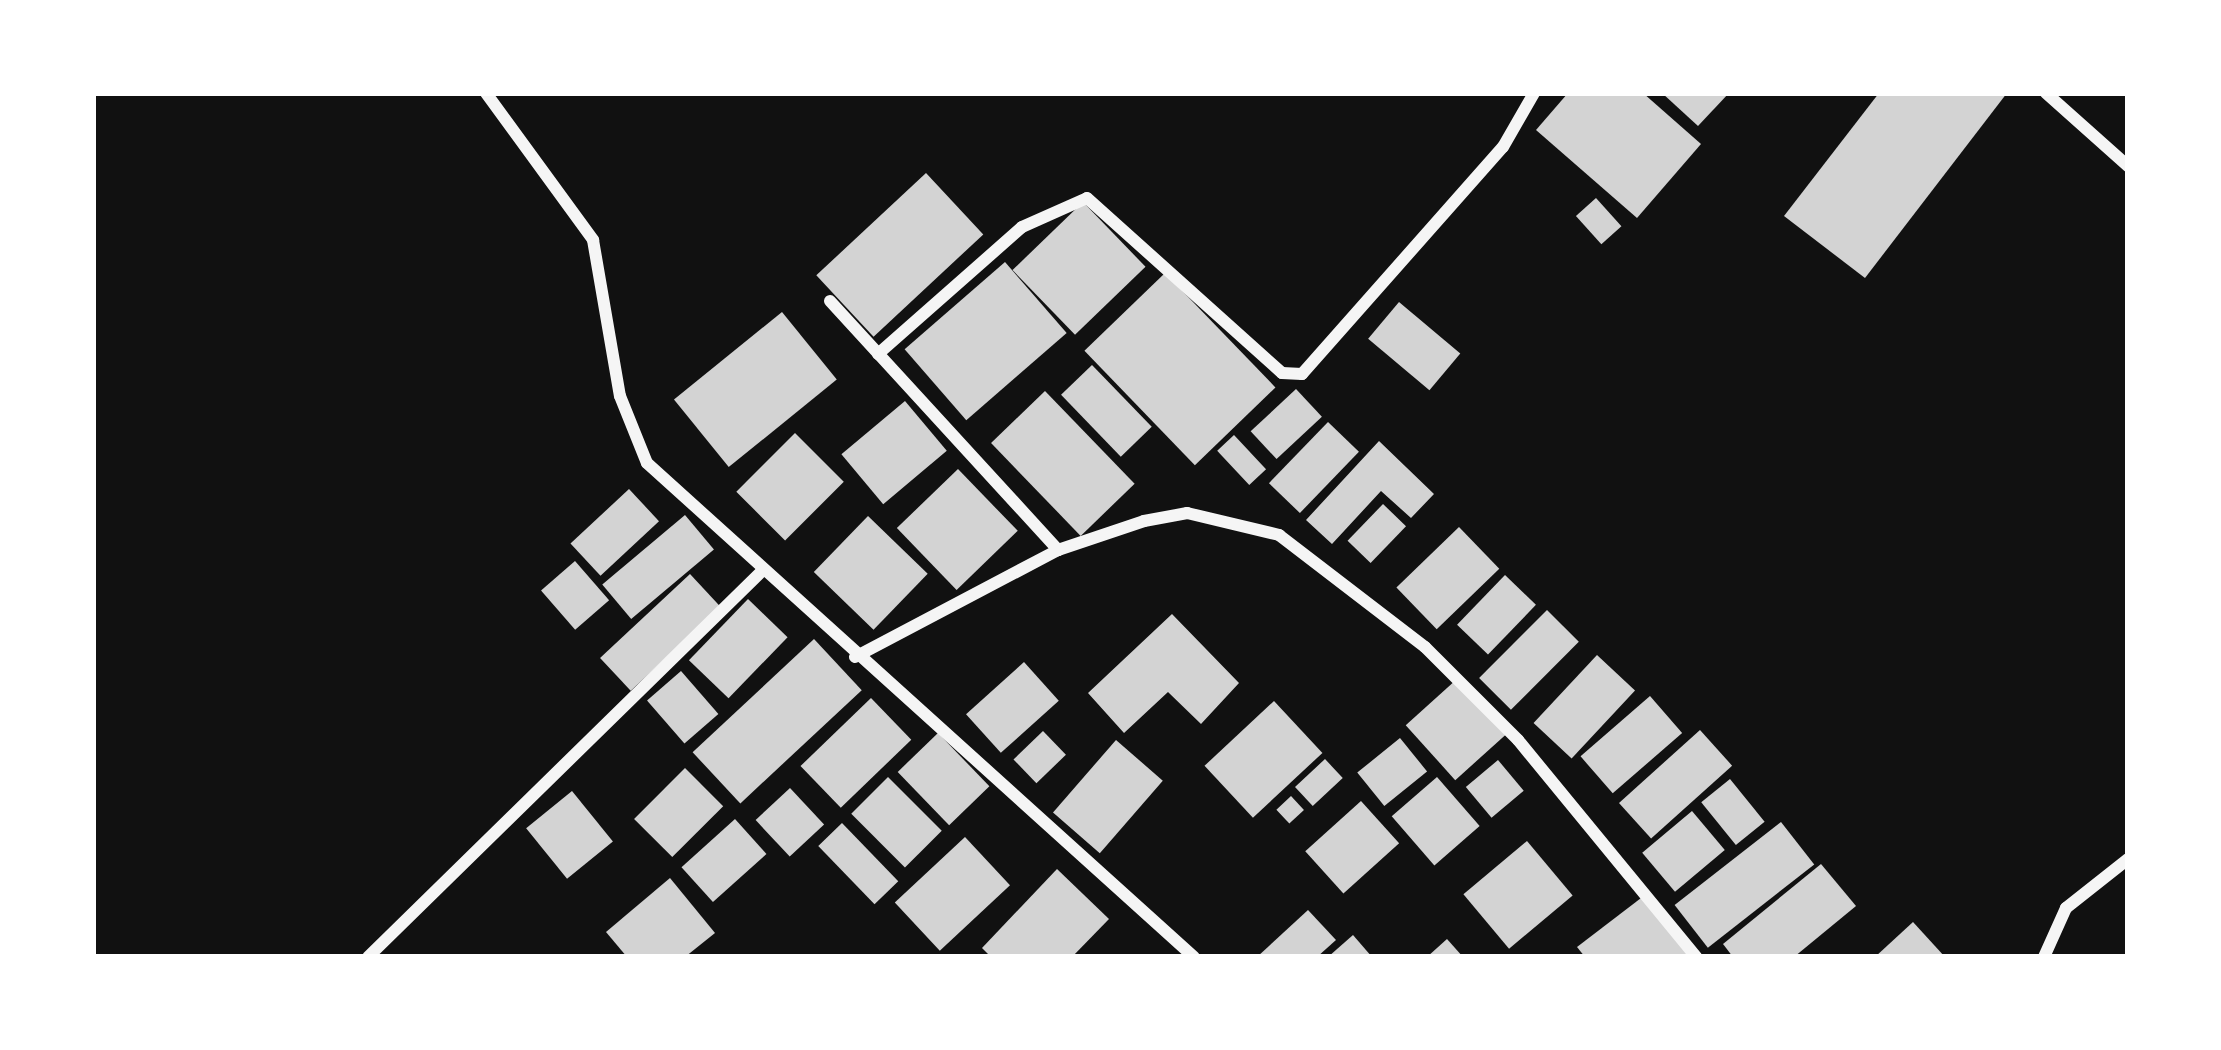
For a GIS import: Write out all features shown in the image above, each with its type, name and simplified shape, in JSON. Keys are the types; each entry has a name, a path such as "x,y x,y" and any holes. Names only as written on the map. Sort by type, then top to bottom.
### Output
{"street":[{"path":"486,93 592,240 629,433 760,573 1194,957"},
{"path":"878,354 1022,227 1087,198 1282,373 1302,374 1503,147 1534,93"},
{"path":"2046,93 2128,166"},
{"path":"830,301 1058,550"},
{"path":"855,657 1058,550 1187,513 1279,535 1425,647 1518,740 1696,957"},
{"path":"368,957 760,573"},
{"path":"2044,957 2066,908 2128,859"}],"building":[{"path":"1568,93 1643,93 1701,144 1637,218 1536,130"},
{"path":"1662,93 1729,93 1698,126"},
{"path":"1879,93 2007,93 1865,278 1784,216"},
{"path":"926,173 983,234 874,337 816,275"},
{"path":"1596,198 1621,226 1601,244 1576,216"},
{"path":"1083,202 1146,267 1075,335 1013,270"},
{"path":"1005,262 1067,333 966,420 905,349"},
{"path":"1165,273 1275,387 1195,465 1084,351"},
{"path":"1399,302 1460,353 1429,390 1368,339"},
{"path":"782,312 837,380 729,467 674,399"},
{"path":"1092,365 1152,427 1121,457 1061,395"},
{"path":"1296,389 1322,417 1277,459 1251,431"},
{"path":"1045,391 1135,484 1081,536 991,443"},
{"path":"905,401 947,451 883,504 841,454"},
{"path":"1328,422 1359,452 1300,513 1269,483"},
{"path":"795,433 844,482 785,540 736,492"},
{"path":"1234,435 1266,469 1249,485 1217,451"},
{"path":"1379,441 1434,494 1411,518 1381,491 1332,544 1306,520"},
{"path":"958,469 1018,531 957,590 897,528"},
{"path":"629,489 659,521 600,576 570,544"},
{"path":"1383,504 1406,526 1371,563 1348,541"},
{"path":"685,515 714,549 631,619 602,584"},
{"path":"868,516 928,574 874,630 814,572"},
{"path":"1459,527 1499,569 1437,629 1396,587"},
{"path":"575,561 609,600 575,630 541,591"},
{"path":"690,574 721,607 631,691 600,658"},
{"path":"1505,575 1536,605 1488,655 1457,625"},
{"path":"748,599 788,637 729,698 689,660"},
{"path":"1547,610 1579,642 1511,710 1479,678"},
{"path":"1172,614 1239,683 1201,724 1168,692 1124,733 1088,693"},
{"path":"814,639 862,690 740,803 693,752"},
{"path":"1597,655 1635,690 1572,758 1534,723"},
{"path":"1024,662 1059,701 1001,753 966,714"},
{"path":"681,671 718,714 684,744 647,701"},
{"path":"1457,679 1507,734 1455,780 1406,725"},
{"path":"1650,696 1682,733 1613,793 1581,756"},
{"path":"871,698 911,740 841,808 801,766"},
{"path":"1274,701 1322,753 1253,818 1205,766"},
{"path":"1700,730 1732,766 1651,839 1619,803"},
{"path":"1043,731 1066,755 1036,783 1014,759"},
{"path":"938,733 989,786 949,825 898,772"},
{"path":"1400,738 1427,771 1384,806 1357,773"},
{"path":"1116,740 1163,781 1100,853 1053,812"},
{"path":"1325,759 1343,778 1313,806 1295,787"},
{"path":"1498,760 1524,791 1492,818 1466,787"},
{"path":"685,768 723,806 672,857 634,819"},
{"path":"888,777 942,831 905,868 851,814"},
{"path":"1437,777 1480,826 1434,865 1392,816"},
{"path":"1730,779 1765,822 1736,845 1701,802"},
{"path":"790,788 824,825 790,857 756,820"},
{"path":"572,791 613,842 567,879 526,828"},
{"path":"1291,796 1304,810 1289,824 1276,810"},
{"path":"1361,801 1399,843 1343,894 1305,851"},
{"path":"1692,811 1725,850 1675,892 1642,853"},
{"path":"735,819 766,854 713,902 681,867"},
{"path":"1781,822 1814,865 1708,948 1675,905"},
{"path":"842,823 898,881 875,904 818,846"},
{"path":"965,837 1010,885 940,951 895,902"},
{"path":"1527,841 1573,895 1509,949 1463,894"},
{"path":"1821,864 1856,906 1794,957 1733,957 1723,944"},
{"path":"1057,869 1109,919 1072,957 991,957 982,948"},
{"path":"670,878 715,933 685,957 627,957 606,932"},
{"path":"1645,895 1693,957 1585,957 1577,947"},
{"path":"1308,910 1336,940 1317,957 1257,957"},
{"path":"1913,922 1945,957 1875,957"},
{"path":"1353,935 1372,957 1328,957"},
{"path":"1447,939 1463,957 1427,957"}]}
